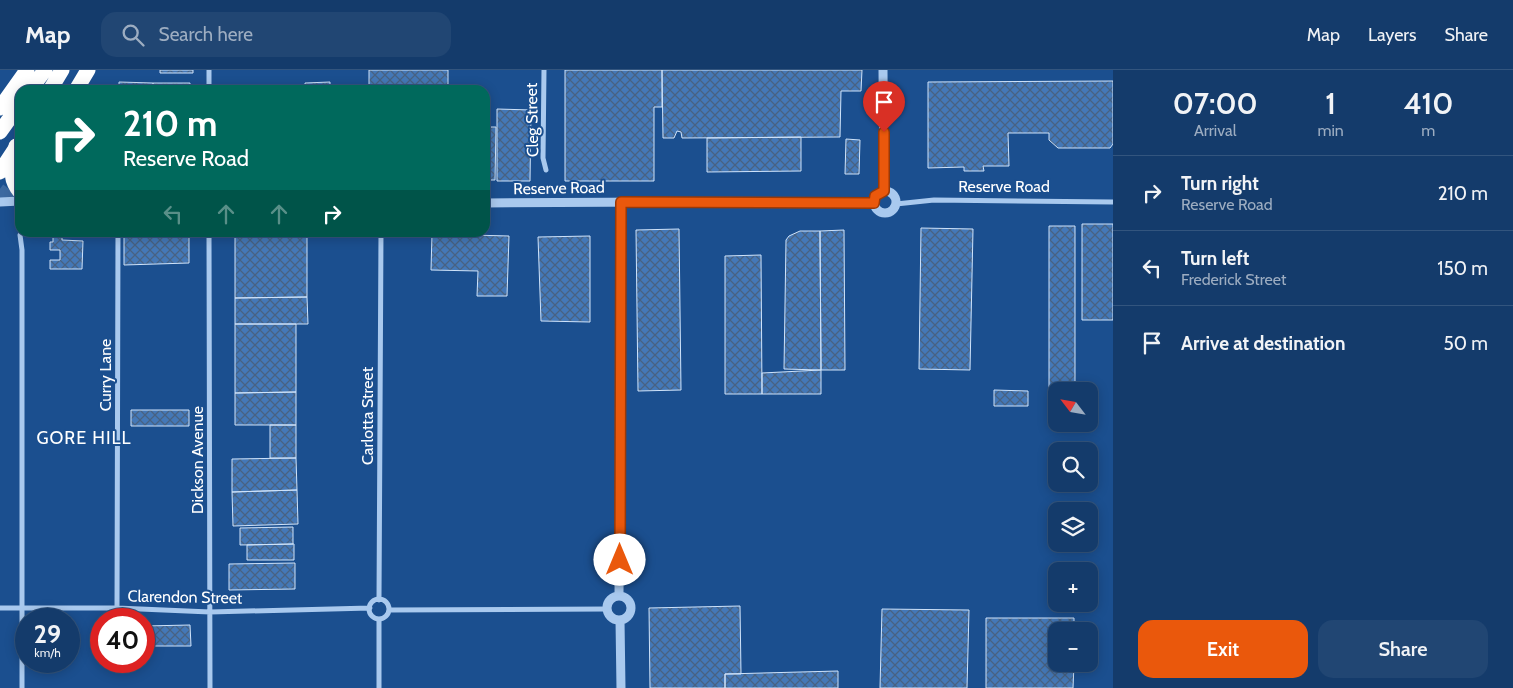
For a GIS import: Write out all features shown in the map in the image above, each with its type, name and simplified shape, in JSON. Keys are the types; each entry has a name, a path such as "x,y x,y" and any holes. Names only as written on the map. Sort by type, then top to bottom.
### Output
{"highway":[{"path":"16,85 27,70"},
{"path":"34,85 45,70"},
{"path":"53,85 62,70"},
{"path":"79,85 88,70"},
{"path":"0,108 15,87"},
{"path":"0,132 15,111"},
{"path":"0,172 15,148"},
{"path":"15,158 12,166 12,176 15,185"}],"street":[{"path":"209,70 209,85"},
{"name":"Cleg Street","path":"544,70 544,158 546,170"},
{"path":"884,70 884,191"},
{"path":"888,191 894,196 896,204 893,210 886,214 876,210 874,203 875,196 888,191"},
{"name":"Reserve Road","path":"896,204 934,200 1113,202"},
{"path":"0,202 15,201"},
{"path":"619,596 621,202"},
{"name":"Reserve Road","path":"490,203 874,203"},
{"path":"20,237 22,250 22,608"},
{"name":"Curry Lane","path":"117,608 118,237"},
{"name":"Dickson Avenue","path":"209,237 210,688"},
{"name":"Carlotta Street","path":"379,600 381,237"},
{"path":"619,596 627,599 631,610 627,616 620,620 613,618 608,609 610,602 619,596"},
{"path":"379,600 385,601 389,610 386,616 379,619 373,617 370,608 372,602 379,600"},
{"name":"Clarendon Street","path":"0,608 15,608"},
{"name":"Clarendon Street","path":"155,610 210,612 370,608"},
{"path":"389,610 608,609"},
{"path":"379,619 379,688"},
{"path":"620,620 621,688"},
{"path":"22,673 22,688"}],"building":[{"path":"160,70 193,70 193,73 160,73"},
{"path":"369,70 448,70 448,85 369,85"},
{"path":"565,70 662,70 662,107 654,107 654,181 565,181"},
{"path":"662,70 862,70 861,91 841,91 840,137 682,138 681,132 677,131 674,138 663,138"},
{"path":"1113,81 1113,144 1110,148 1058,148 1049,140 1049,133 1008,133 1009,166 983,166 984,171 964,171 964,167 928,168 928,82"},
{"path":"119,82 153,83 153,85 119,85"},
{"path":"330,82 330,85 305,85 305,83"},
{"path":"153,83 190,83 190,85 153,85"},
{"path":"497,109 531,110 530,181 497,181"},
{"path":"490,127 496,127 495,180 490,180"},
{"path":"801,137 801,171 707,172 707,138"},
{"path":"846,139 860,140 859,174 845,174"},
{"path":"1082,224 1113,224 1113,320 1082,320"},
{"path":"1049,226 1075,226 1075,382 1049,382"},
{"path":"921,228 973,229 970,370 919,369"},
{"path":"679,229 681,390 638,391 636,230"},
{"path":"844,230 845,370 821,370 820,231"},
{"path":"800,231 820,231 821,370 784,369 786,240 789,236"},
{"path":"509,236 507,296 477,296 478,271 431,270 432,237"},
{"path":"590,236 590,322 541,321 538,237"},
{"path":"53,237 62,237 62,240 83,241 82,269 50,269 50,260 60,260 60,250 50,250 50,242 53,242"},
{"path":"124,237 189,237 189,263 124,265"},
{"path":"235,237 307,237 307,297 235,298"},
{"path":"761,255 762,394 725,394 725,256"},
{"path":"307,297 308,324 235,324 235,298"},
{"path":"235,324 296,324 296,392 235,393"},
{"path":"821,370 821,394 762,394 762,373"},
{"path":"994,390 1028,391 1028,406 994,406"},
{"path":"296,392 296,425 235,425 235,393"},
{"path":"131,410 189,410 189,426 131,426"},
{"path":"270,425 296,425 296,458 270,458"},
{"path":"296,458 297,490 232,492 232,459"},
{"path":"297,490 298,524 233,526 232,492"},
{"path":"293,527 293,544 240,545 240,528"},
{"path":"294,544 294,560 247,560 247,545"},
{"path":"295,563 295,589 229,590 229,564"},
{"path":"740,606 741,674 725,674 725,688 650,688 649,608"},
{"path":"882,609 969,610 967,688 880,688"},
{"path":"986,618 1074,618 1074,622 1048,622 1048,672 1074,672 1073,688 986,688"},
{"path":"190,625 191,646 155,646 155,626"},
{"path":"838,671 838,688 725,688 725,674"}],"tunnel":[{"path":"0,201 15,182"}],"district":[{"name":"GORE HILL","path":"84,438"}],"route":[{"path":"620,560 621,202 874,203 875,196 884,191 884,132"}]}
